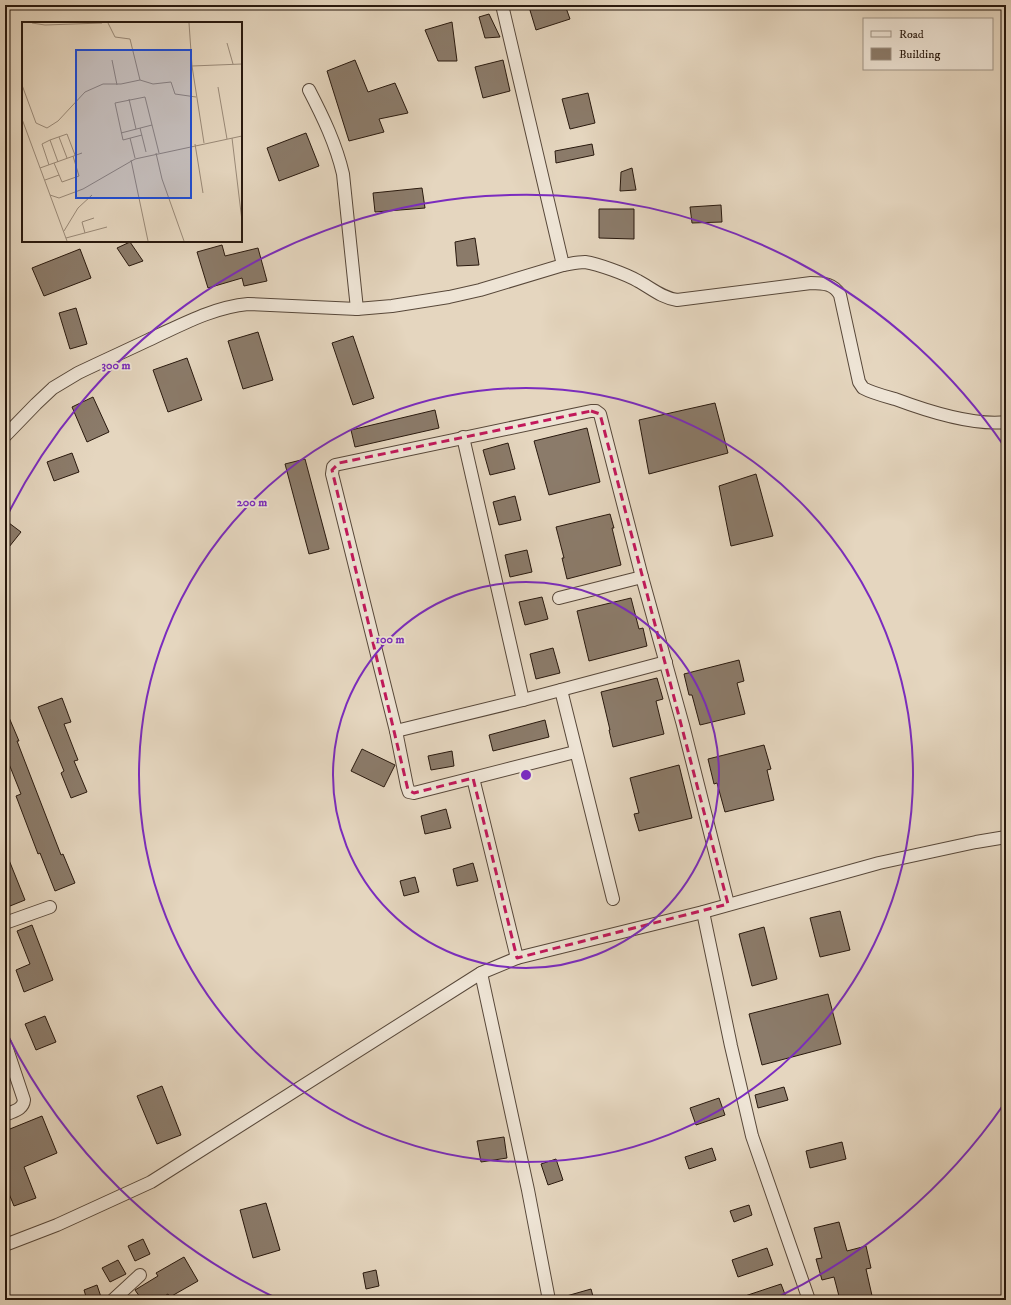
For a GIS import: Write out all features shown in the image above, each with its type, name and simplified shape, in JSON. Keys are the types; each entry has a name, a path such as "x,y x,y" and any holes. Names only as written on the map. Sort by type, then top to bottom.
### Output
{"street":[{"path":"502,5 563,265"},
{"path":"309,90 332,136 343,174 357,309"},
{"path":"5,436 36,404 61,383 78,373 216,310 233,305 248,304 357,309 392,306 474,292 563,265 585,262 636,280 669,299 677,300 811,283 828,284 838,290 859,382 863,388 905,403 946,415 992,424 1006,422"},
{"path":"576,752 414,793 409,792 406,786 396,731 332,470 333,467 339,463 463,437 591,411 598,412 603,423 728,904"},
{"path":"463,437 523,700"},
{"path":"559,598 642,577"},
{"path":"396,731 523,700 666,662"},
{"path":"561,690 613,899"},
{"path":"473,778 517,958"},
{"path":"5,1245 57,1225 151,1182 481,973 517,958 703,912 880,863 1006,837"},
{"path":"5,923 50,907"},
{"path":"703,912 731,1046 752,1136 809,1300"},
{"path":"481,973 528,1190 549,1300"},
{"path":"5,1043 24,1100 23,1106 5,1115"},
{"path":"113,1300 140,1275"}],"highlighted area":[{"path":"591,411 600,414 728,904 517,958 473,778 414,793 408,790 332,470 339,463"}],"building":[{"path":"535,5 565,5 570,19 536,30 529,7"},
{"path":"489,14 500,37 485,38 479,17"},
{"path":"452,22 457,61 438,61 425,30"},
{"path":"355,60 368,92 395,83 408,113 379,119 384,132 349,141 327,71"},
{"path":"503,60 510,91 483,98 475,67"},
{"path":"588,93 595,123 570,129 562,99"},
{"path":"306,133 319,166 279,181 267,148"},
{"path":"592,144 594,155 556,163 555,151"},
{"path":"632,168 636,190 620,191 621,172"},
{"path":"422,188 425,208 375,212 373,193"},
{"path":"721,205 722,222 692,223 690,207"},
{"path":"599,209 634,209 634,239 599,238"},
{"path":"475,238 479,265 457,266 455,242"},
{"path":"130,242 143,261 129,266 117,248"},
{"path":"222,245 225,256 258,248 267,281 244,286 242,278 208,288 197,252"},
{"path":"80,249 91,278 44,296 32,268"},
{"path":"76,308 87,344 70,349 59,313"},
{"path":"258,332 273,380 243,389 228,341"},
{"path":"353,336 374,398 353,405 332,343"},
{"path":"187,358 202,400 168,412 153,370"},
{"path":"93,397 109,432 87,442 72,407"},
{"path":"715,403 728,453 649,474 639,420"},
{"path":"435,410 439,428 355,447 351,430"},
{"path":"587,428 600,482 549,495 534,441"},
{"path":"508,443 515,469 490,475 483,450"},
{"path":"72,453 79,472 54,481 47,462"},
{"path":"305,459 329,549 309,554 285,464"},
{"path":"756,474 773,536 731,546 719,486"},
{"path":"515,496 521,520 499,525 493,502"},
{"path":"610,514 621,565 567,579 562,558 564,558 556,527"},
{"path":"5,520 21,532 5,552"},
{"path":"527,550 532,572 510,577 505,555"},
{"path":"542,597 548,619 525,625 519,602"},
{"path":"631,598 639,629 643,628 647,646 589,661 577,611"},
{"path":"553,648 560,673 536,679 530,654"},
{"path":"739,660 744,681 737,683 745,714 700,725 692,695 689,695 684,674"},
{"path":"657,678 663,699 656,701 664,734 613,747 601,692"},
{"path":"62,698 71,722 64,724 78,760 74,761 87,792 71,798 61,773 64,771 38,707"},
{"path":"5,708 19,741 17,741 61,855 63,854 75,883 55,891 40,853 38,854 16,796 21,794 5,754"},
{"path":"545,720 549,737 493,751 489,735"},
{"path":"764,745 771,769 767,770 774,800 725,812 717,783 714,784 708,759"},
{"path":"362,749 395,765 384,787 351,771"},
{"path":"452,751 454,766 431,770 428,756"},
{"path":"679,765 692,818 639,831 634,814 639,813 630,778"},
{"path":"446,809 451,828 425,834 421,816"},
{"path":"5,850 25,900 5,908"},
{"path":"473,863 478,881 457,886 453,869"},
{"path":"415,877 419,892 404,896 400,881"},
{"path":"840,911 850,950 820,957 810,918"},
{"path":"32,925 53,980 24,992 16,970 30,964 17,931"},
{"path":"764,927 777,979 752,986 739,934"},
{"path":"828,994 841,1044 762,1065 749,1014"},
{"path":"45,1016 56,1042 36,1050 25,1024"},
{"path":"162,1086 181,1135 157,1144 137,1096"},
{"path":"784,1087 788,1100 758,1108 755,1095"},
{"path":"719,1098 725,1115 696,1125 690,1108"},
{"path":"42,1116 57,1153 24,1167 36,1198 14,1206 5,1184 5,1131"},
{"path":"504,1137 507,1158 481,1162 477,1141"},
{"path":"842,1142 846,1159 810,1168 806,1151"},
{"path":"712,1148 716,1160 689,1169 685,1157"},
{"path":"556,1159 563,1180 548,1185 541,1164"},
{"path":"266,1203 280,1250 253,1258 240,1210"},
{"path":"749,1205 752,1215 734,1222 730,1211"},
{"path":"839,1222 847,1251 866,1246 871,1268 866,1269 873,1300 840,1300 834,1277 822,1280 816,1259 822,1258 814,1228"},
{"path":"143,1239 150,1254 135,1261 128,1246"},
{"path":"767,1248 773,1265 738,1277 732,1260"},
{"path":"184,1257 198,1281 170,1297 168,1294 158,1300 142,1300 135,1290 158,1276 156,1273"},
{"path":"118,1260 126,1274 110,1282 102,1268"},
{"path":"376,1270 379,1286 366,1289 363,1273"},
{"path":"781,1284 786,1297 778,1300 739,1300 739,1298"},
{"path":"97,1285 102,1300 87,1300 84,1290"},
{"path":"591,1289 594,1300 563,1300 563,1297"}]}
